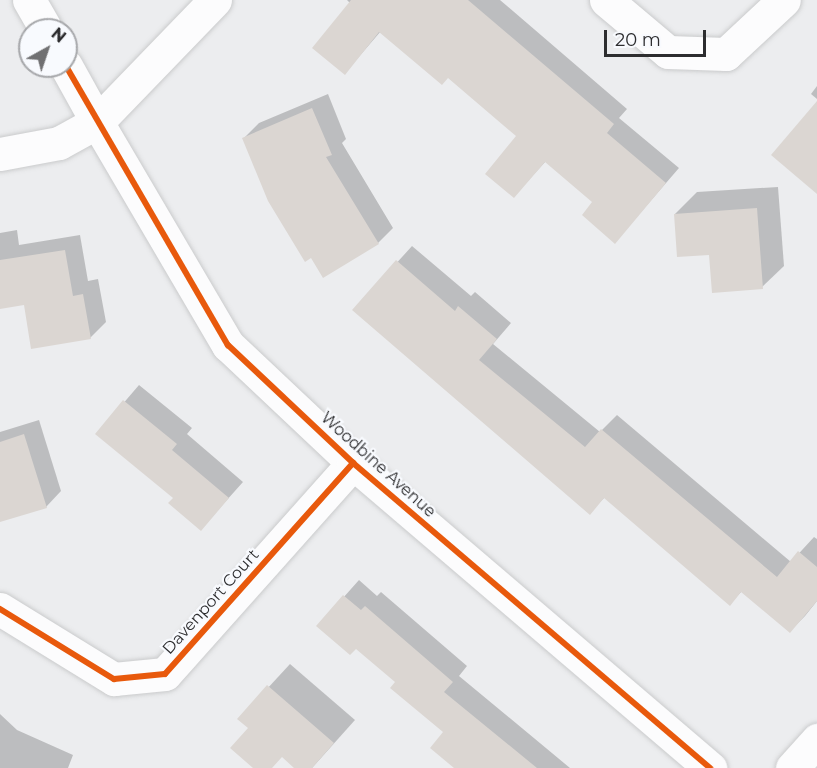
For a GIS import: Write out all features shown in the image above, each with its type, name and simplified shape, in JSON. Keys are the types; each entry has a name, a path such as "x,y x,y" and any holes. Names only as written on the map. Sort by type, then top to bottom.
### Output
{"street":[{"path":"29,0 39,18"},
{"path":"0,154 59,143 97,122 215,0"},
{"path":"606,0 668,52 726,54 784,0"},
{"name":"Woodbine Avenue","path":"73,78 228,345 353,463 710,768"},
{"name":"Davenport Court","path":"0,609 114,679 165,674 353,463"},
{"path":"792,768 817,740"}],"building":[{"path":"351,0 468,0 614,124 607,133 666,183 615,244 582,215 592,202 545,162 514,198 485,174 516,136 448,78 442,85 379,32 345,75 312,48"},
{"path":"817,101 817,194 771,155"},
{"path":"312,108 332,155 326,157 379,244 323,278 311,258 305,262 268,201 242,138"},
{"path":"757,208 763,289 712,293 709,255 677,257 674,214"},
{"path":"65,250 73,296 83,294 91,339 31,349 24,305 0,309 0,260"},
{"path":"396,260 455,311 458,306 497,339 479,360 585,447 601,429 777,577 798,551 817,567 817,601 790,633 741,592 730,606 604,498 590,515 352,310"},
{"path":"123,400 177,444 172,450 229,498 201,531 168,503 173,498 95,434"},
{"path":"24,434 47,508 0,522 0,442"},
{"path":"343,595 361,610 365,606 453,682 444,692 537,768 454,768 430,748 443,732 390,688 395,682 356,649 350,655 316,626"},
{"path":"267,685 334,743 312,768 294,768 282,757 272,768 253,768 230,748 248,728 237,719"}],"cycle path":[{"path":"73,78 228,345 353,463 710,768"},
{"path":"0,609 114,679 165,674 353,463"}]}
